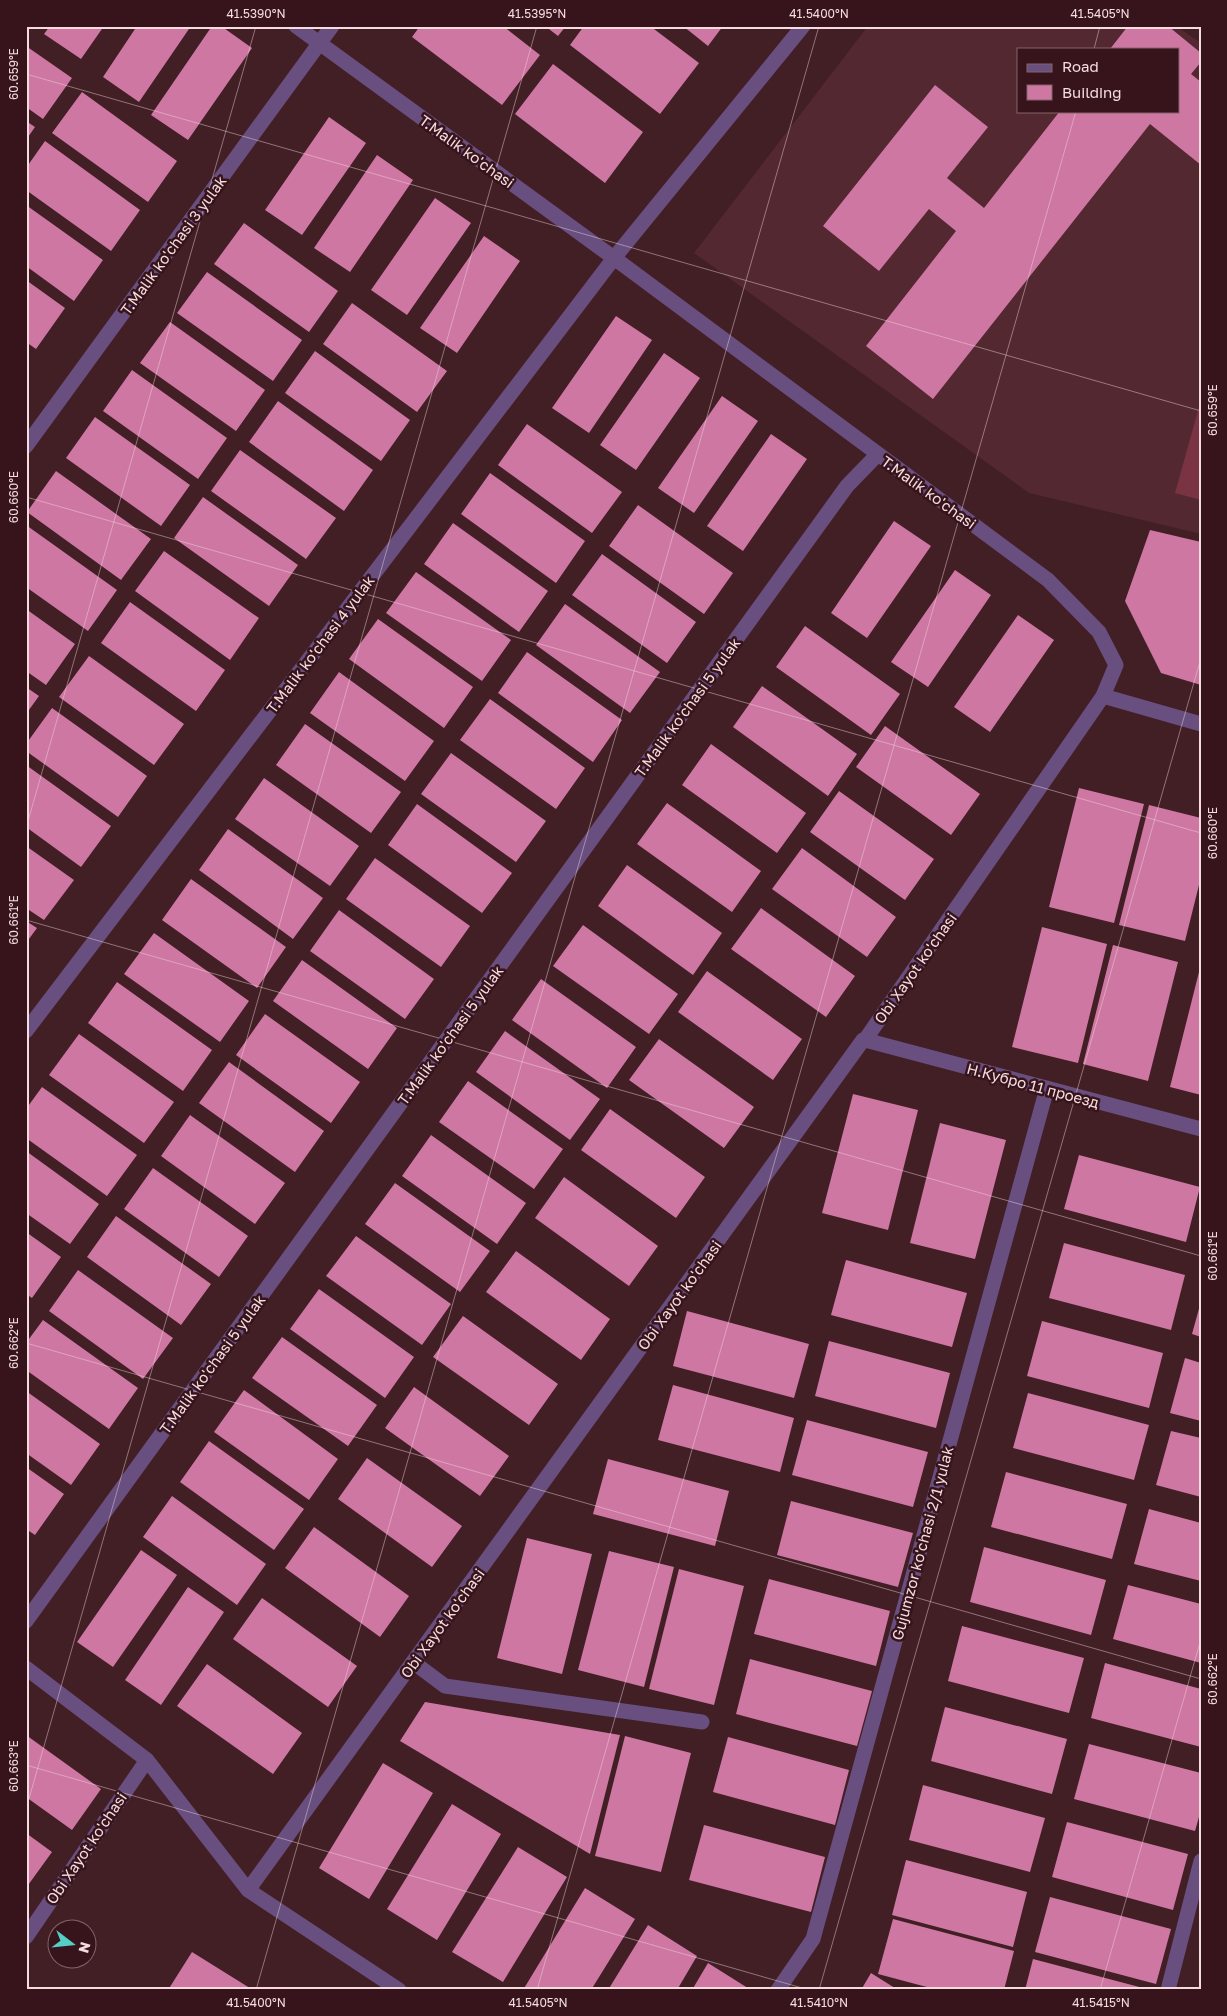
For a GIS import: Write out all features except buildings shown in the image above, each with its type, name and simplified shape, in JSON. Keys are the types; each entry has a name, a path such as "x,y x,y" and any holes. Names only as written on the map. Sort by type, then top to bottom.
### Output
{"street":[{"name":"T.Malik ko'chasi","path":"296,26 614,258 1048,580 1099,632 1116,665 1103,696"},
{"path":"320,44 332,26"},
{"path":"614,258 803,26"},
{"name":"T.Malik ko'chasi 3 yulak","path":"26,446 320,44"},
{"name":"T.Malik ko'chasi 4 yulak","path":"26,1031 614,258"},
{"name":"T.Malik ko'chasi 5 yulak","path":"26,1621 847,486 878,454"},
{"path":"1103,696 1201,724"},
{"name":"Obi Xayot ko'chasi","path":"248,1890 863,1040 865,1040 1103,696"},
{"name":"Н.Кубро 11 проезд","path":"865,1040 1201,1129"},
{"name":"Gujumzor ko'chasi 2/1 yulak","path":"778,1990 813,1939 1047,1088"},
{"path":"413,1662 445,1686 702,1722"},
{"path":"26,1668 147,1760 248,1890 399,1990"},
{"name":"Obi Xayot ko'chasi","path":"26,1937 147,1760"},
{"path":"1168,1990 1201,1861"}],"shaded area":[{"path":"868,26 1176,26 1201,43 1201,534 1029,493 694,253"},
{"path":"1201,400 1201,500 1175,493"}]}
